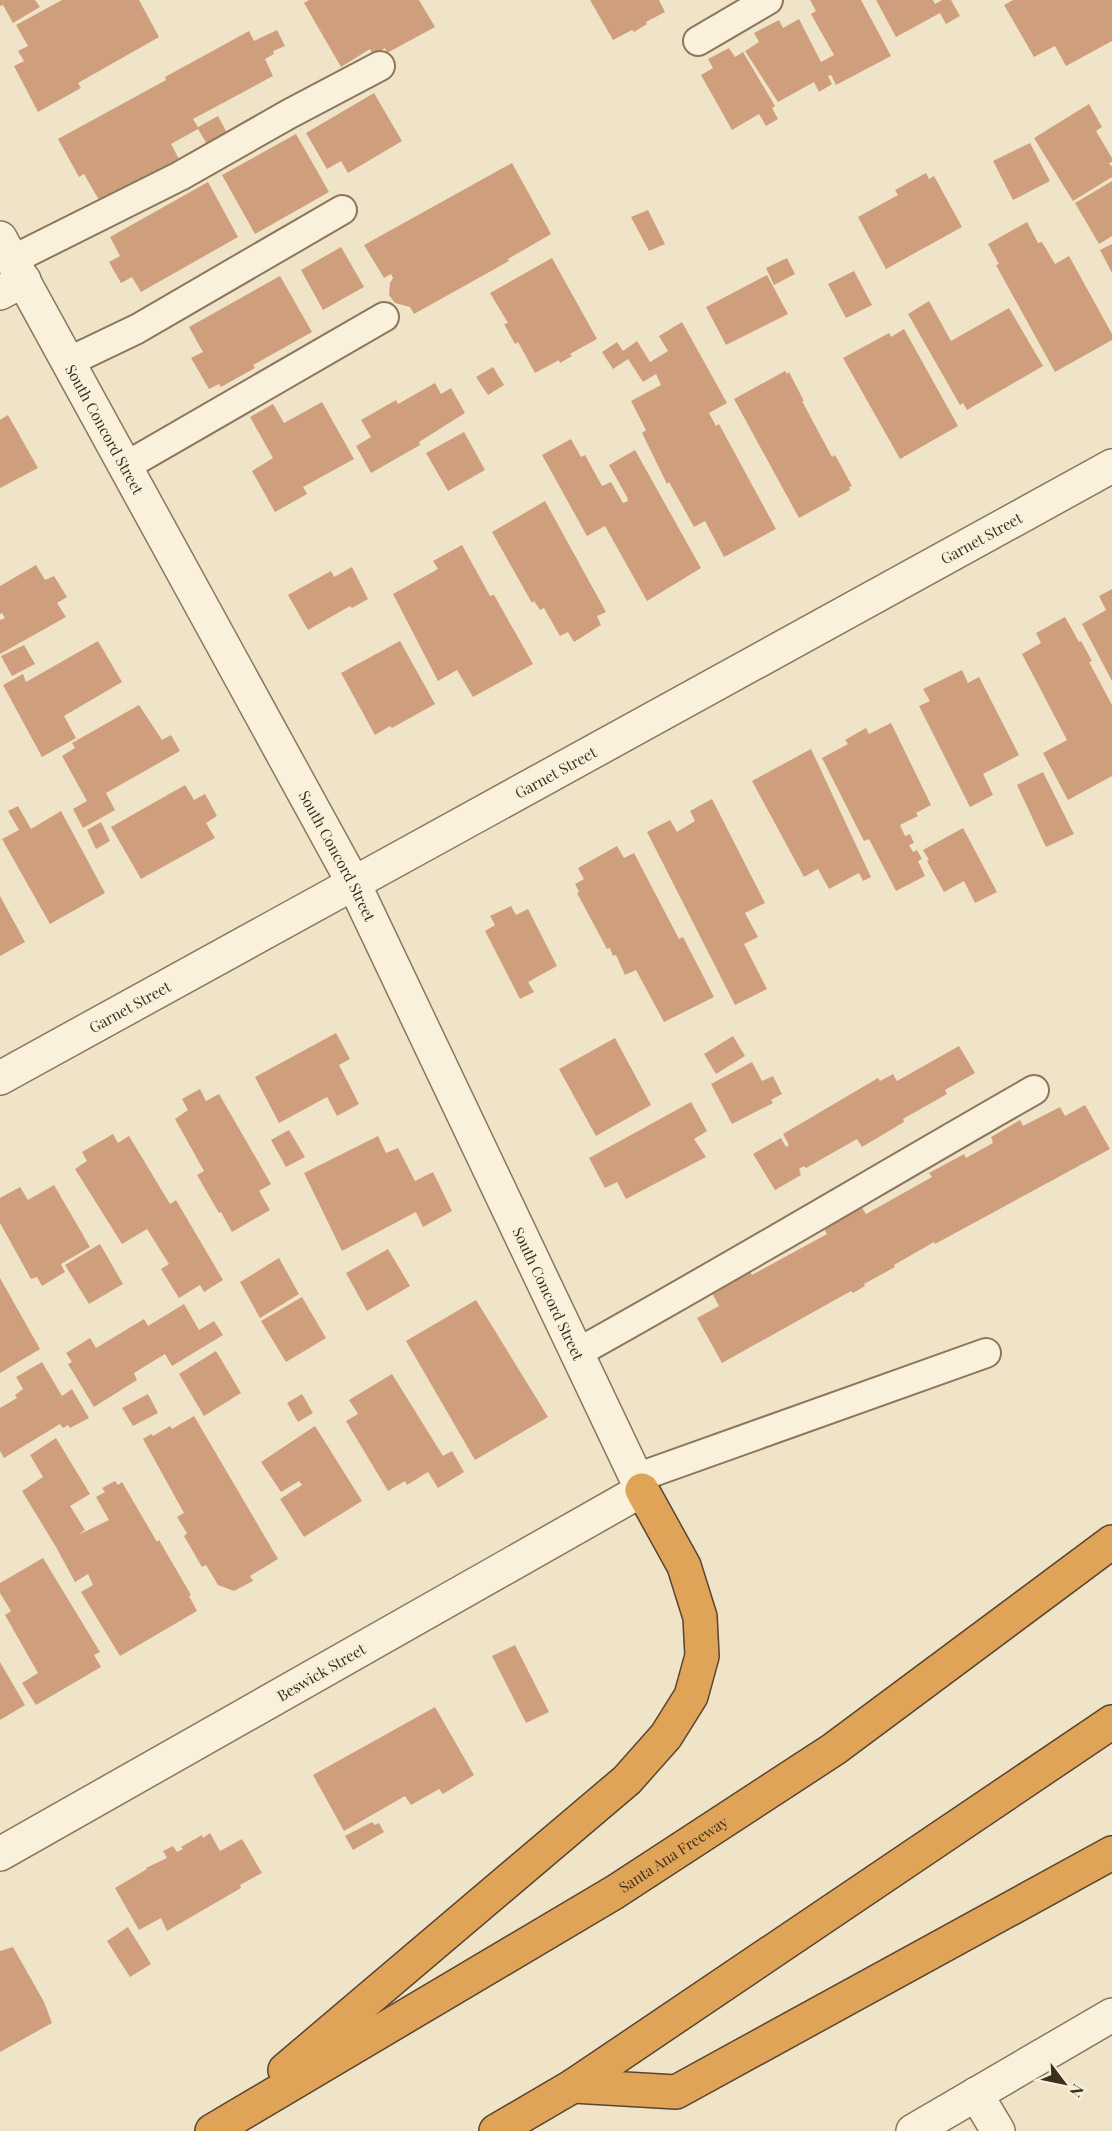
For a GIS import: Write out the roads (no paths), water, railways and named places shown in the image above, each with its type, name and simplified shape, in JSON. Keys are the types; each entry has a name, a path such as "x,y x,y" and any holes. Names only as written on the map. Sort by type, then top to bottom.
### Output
{"highway":[{"path":"212,2131 627,1780 666,1736 691,1696 702,1656 700,1617 684,1566 639,1484"},
{"name":"Santa Ana Freeway","path":"212,2131 615,1892 834,1749 1112,1542"},
{"path":"496,2131 573,2086 1112,1722"},
{"path":"573,2086 676,2092 1112,1853"}],"street":[{"name":"South Concord Street","path":"9,268 68,362 354,884 639,1484"},
{"name":"Garnet Street","path":"0,1078 1112,466"},
{"name":"Beswick Street","path":"0,1854 639,1484"},
{"path":"913,2131 1112,2015"},
{"path":"976,2094 998,2131"}],"lane":[{"path":"698,41 768,0"},
{"path":"9,268 380,66"},
{"path":"68,362 137,329 342,210"},
{"path":"126,466 384,317"},
{"path":"577,1353 1035,1090"},
{"path":"639,1484 986,1353"}]}
